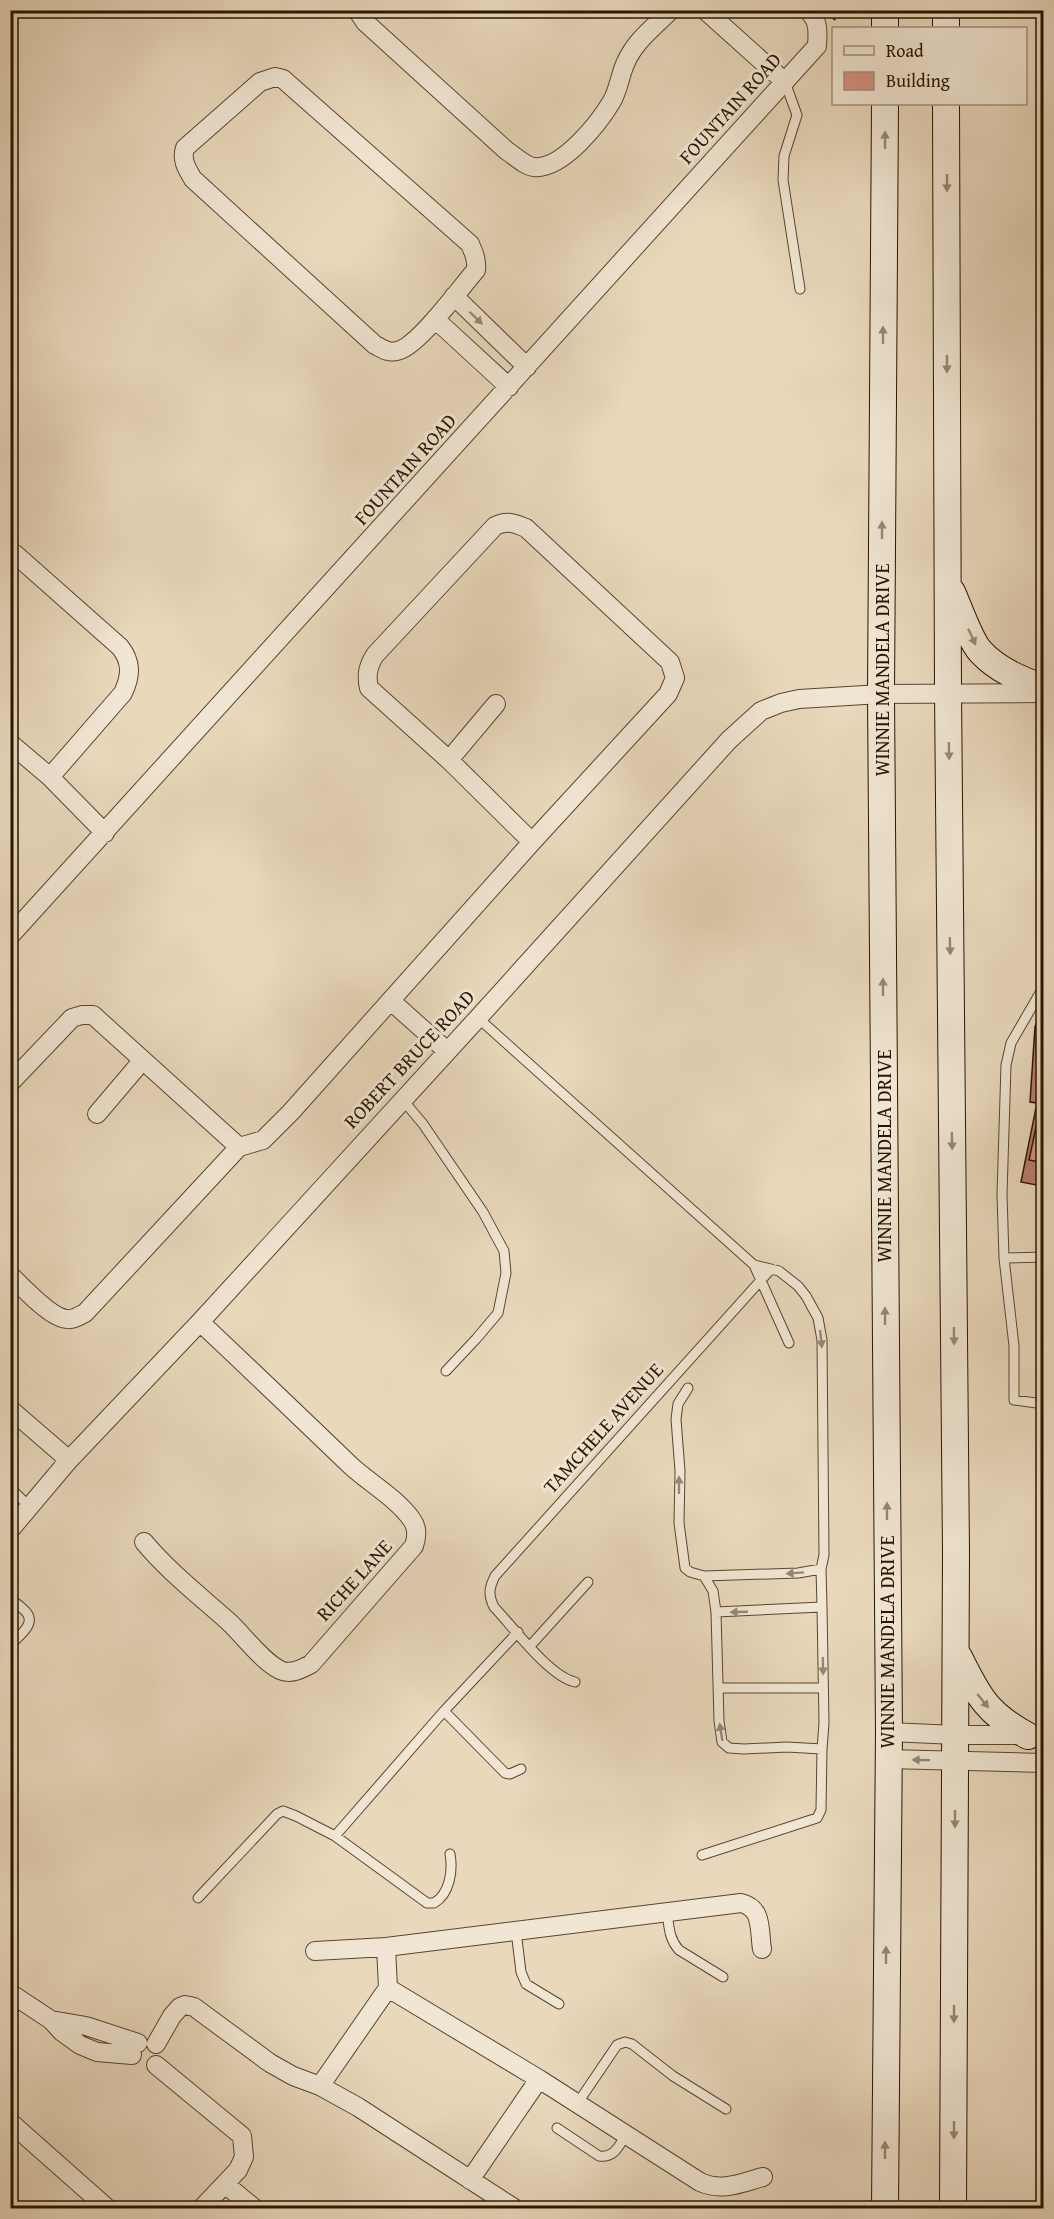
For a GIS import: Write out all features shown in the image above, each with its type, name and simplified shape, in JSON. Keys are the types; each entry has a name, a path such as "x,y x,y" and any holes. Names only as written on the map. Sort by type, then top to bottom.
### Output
{"main road":[{"path":"885,10 885,27"},
{"path":"946,10 946,27"},
{"name":"WINNIE MANDELA DRIVE","path":"885,105 881,694 888,1731 885,2208"},
{"path":"946,105 956,1651 953,2208"},
{"path":"948,584 978,650 1008,673 1044,688"},
{"path":"956,1651 977,1694 992,1712 1006,1724 1036,1736"}],"street":[{"path":"357,10 365,22 498,143 532,167 556,163 594,125 612,100 625,63 636,46 671,10"},
{"path":"705,10 785,81"},
{"name":"FOUNTAIN ROAD","path":"10,936 817,46 812,18"},
{"path":"275,77 283,79 470,244 477,261 476,270 435,319 410,345 401,350 387,352 375,345 193,179 185,164 183,155 185,148 260,82 275,77"},
{"path":"454,296 527,367"},
{"path":"435,319 509,387"},
{"path":"10,1275 60,1318 69,1320 84,1314 239,1147 263,1140 291,1112 532,842 668,694 675,678 670,662 526,528 512,522 503,522 495,526 370,663 367,679 369,688 449,760 532,842"},
{"path":"15,554 120,647 129,664 128,683 123,693 50,777"},
{"name":"ROBERT BRUCE ROAD","path":"10,1530 69,1460 200,1322 729,740 761,711 799,699 948,692 1044,693"},
{"path":"449,760 496,704"},
{"path":"10,743 50,777 105,833"},
{"path":"392,1001 447,1051"},
{"path":"10,1083 72,1018 93,1015 239,1147"},
{"path":"97,1113 142,1061"},
{"name":"RICHE LANE","path":"144,1542 164,1565 231,1624 250,1645 281,1671 293,1672 310,1664 414,1546 417,1539 417,1531 412,1520 384,1492 350,1465 200,1322"},
{"path":"10,1409 69,1460"},
{"path":"888,1731 956,1748 1044,1763"},
{"path":"887,1759 1036,1736"},
{"path":"315,1951 386,1947 741,1903 750,1905 755,1910 762,1949"},
{"path":"320,2086 388,1988 386,1947"},
{"path":"388,1988 539,2079 710,2187 725,2187 763,2177"},
{"path":"10,1992 51,2020 86,2026 142,2047 159,2048 160,2057 156,2065 147,2069 135,2064 142,2047 180,2007 188,2005 207,2016 270,2063 358,2107 514,2208"},
{"path":"156,2065 242,2136 244,2157 238,2170 202,2208"},
{"path":"470,2180 539,2079"},
{"path":"10,2122 107,2208"},
{"path":"225,2184 254,2208"}],"lane":[{"path":"785,81 797,115 784,156 783,180 800,289"},
{"path":"1044,986 1011,1043 1006,1065 1002,1194 1004,1258 1014,1346 1014,1400 1044,1404"},
{"path":"478,1018 754,1265 789,1343"},
{"path":"402,1099 423,1124 483,1212 504,1251 506,1273 498,1313 446,1371"},
{"path":"1004,1258 1044,1257"},
{"path":"702,1855 817,1818 821,1810 823,1689 821,1569 824,1555 822,1340 818,1318 798,1286 779,1271 754,1265"},
{"name":"TAMCHELE AVENUE","path":"518,1632 494,1607 489,1588 495,1576 771,1269"},
{"path":"688,1388 678,1404 676,1419 680,1471 679,1523 685,1568 695,1575 704,1576 798,1573 821,1569"},
{"path":"10,1488 30,1507"},
{"path":"704,1576 713,1591 716,1612 722,1742 729,1748 822,1749"},
{"path":"530,1646 588,1582"},
{"path":"10,1600 29,1614 30,1618 29,1625 10,1645"},
{"path":"716,1612 822,1607"},
{"path":"335,1836 444,1711 518,1632 547,1666 565,1679 575,1682"},
{"path":"718,1688 823,1689"},
{"path":"444,1711 505,1773 510,1774 521,1770"},
{"path":"198,1898 277,1814 283,1811 335,1836 423,1901 431,1904 441,1898 449,1880 452,1865 450,1854"},
{"path":"667,1912 670,1938 674,1944 723,1977"},
{"path":"516,1931 521,1972 525,1984 560,2004"},
{"path":"577,2104 616,2045 625,2042 632,2044 673,2076 726,2109"},
{"path":"557,2128 599,2156 607,2157 613,2155 626,2135"}],"building":[{"path":"1044,1005 1044,1081 1038,1080"},
{"path":"1044,1090 1044,1163 1029,1160"}]}
